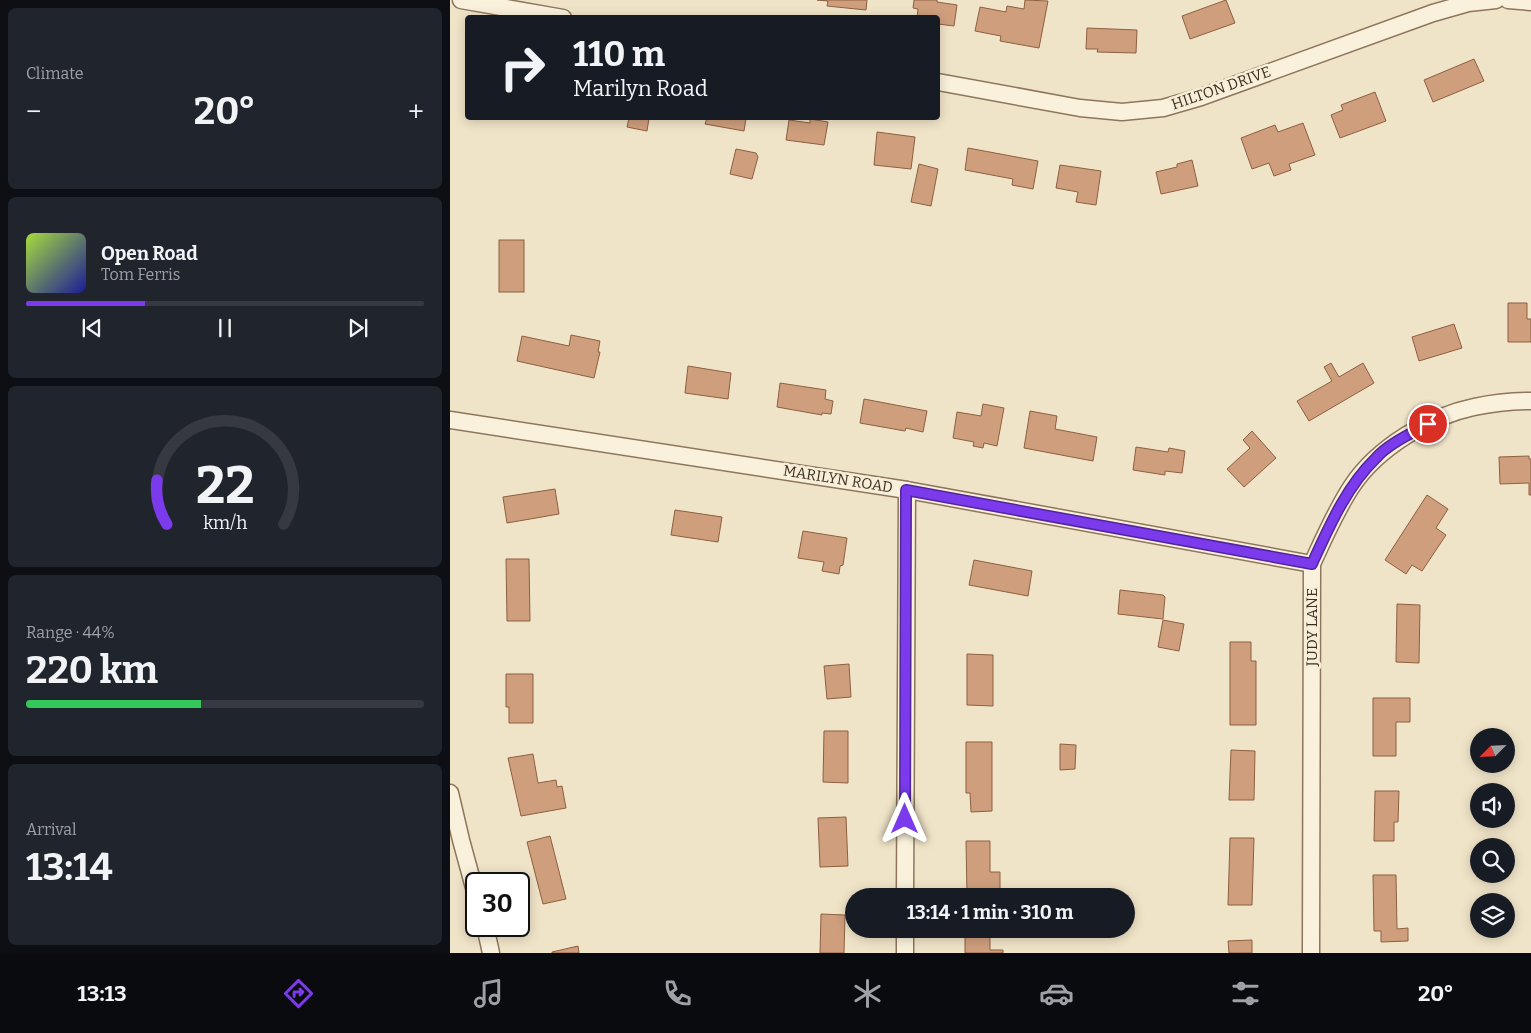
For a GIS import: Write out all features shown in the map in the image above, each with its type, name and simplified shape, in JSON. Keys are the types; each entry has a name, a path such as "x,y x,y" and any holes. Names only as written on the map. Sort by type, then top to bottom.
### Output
{"street":[{"path":"461,0 546,15"},
{"name":"HILTON DRIVE","path":"940,82 1080,108 1122,112 1163,108 1202,97 1433,13 1468,3 1496,0"},
{"path":"1508,0 1531,2"},
{"name":"JUDY LANE","path":"1311,953 1312,564 1330,525 1353,485 1377,456 1411,434 1446,416 1474,407 1531,401"},
{"name":"MARILYN ROAD","path":"450,420 906,490 1312,564"},
{"path":"905,888 906,490"},
{"path":"450,793 470,872"},
{"path":"487,937 491,953"},
{"path":"905,938 905,953"}],"building":[{"path":"817,0 867,0 866,10 827,6 828,1"},
{"path":"914,0 937,0 937,2 957,5 954,26 940,24 940,15 917,15 918,9 913,8"},
{"path":"1025,0 1048,1 1039,48 1000,41 1001,36 975,31 980,7 1006,12 1007,6 1024,9"},
{"path":"1226,0 1235,23 1190,39 1182,16"},
{"path":"1087,28 1137,30 1136,53 1097,52 1098,49 1086,49"},
{"path":"1474,59 1484,81 1433,102 1424,80"},
{"path":"1375,92 1386,121 1340,138 1331,115 1343,110 1341,105"},
{"path":"629,120 649,120 647,131 627,127"},
{"path":"706,120 746,120 744,131 705,124"},
{"path":"789,120 810,123 810,120 828,122 824,145 786,140"},
{"path":"1303,123 1315,155 1289,164 1291,170 1274,176 1269,163 1252,169 1241,138 1275,125 1278,132"},
{"path":"877,132 915,137 911,169 874,165"},
{"path":"968,148 1038,161 1033,189 1012,185 1013,179 965,170"},
{"path":"736,149 756,153 758,157 752,179 730,174"},
{"path":"1192,160 1198,186 1161,194 1156,172 1177,167 1177,164"},
{"path":"919,164 938,169 931,206 911,202"},
{"path":"1060,165 1101,171 1096,205 1076,202 1078,192 1056,188"},
{"path":"499,240 524,240 524,292 499,292"},
{"path":"1508,303 1527,303 1527,319 1531,319 1531,342 1508,342"},
{"path":"1454,324 1462,348 1419,361 1412,337"},
{"path":"571,335 600,341 598,352 600,352 594,378 517,361 522,336 569,346"},
{"path":"1331,363 1339,377 1363,363 1374,383 1309,421 1297,401 1332,381 1324,367"},
{"path":"688,366 731,373 728,399 685,393"},
{"path":"780,383 826,390 825,399 833,401 831,414 822,413 822,415 777,407"},
{"path":"864,399 927,411 923,432 906,428 905,431 860,423"},
{"path":"983,404 1004,408 997,446 984,443 983,448 973,446 974,442 953,438 957,412 981,416"},
{"path":"1030,411 1057,416 1055,429 1097,437 1093,461 1024,448"},
{"path":"1252,431 1276,458 1244,487 1227,469 1250,448 1243,440"},
{"path":"1136,447 1168,452 1169,448 1185,451 1182,473 1165,471 1165,475 1133,470"},
{"path":"1529,456 1529,459 1531,459 1531,495 1529,495 1529,483 1500,484 1499,457"},
{"path":"555,489 559,514 507,523 503,497"},
{"path":"1427,495 1448,509 1436,528 1446,535 1422,571 1412,565 1406,574 1385,560"},
{"path":"675,510 722,517 718,542 671,535"},
{"path":"803,531 847,538 843,565 840,566 839,574 822,571 824,562 798,558"},
{"path":"506,559 529,559 530,621 507,621"},
{"path":"974,560 1032,571 1028,596 969,585"},
{"path":"1120,590 1163,595 1165,597 1163,619 1118,614"},
{"path":"1397,604 1420,605 1419,663 1396,662"},
{"path":"1163,620 1184,624 1179,651 1158,647"},
{"path":"1230,642 1251,642 1251,661 1256,661 1256,725 1230,725"},
{"path":"967,654 993,655 993,706 967,705"},
{"path":"849,664 851,697 827,699 824,666"},
{"path":"506,674 533,674 533,723 509,723 509,707 506,707"},
{"path":"1373,698 1410,698 1410,722 1396,722 1396,756 1373,756"},
{"path":"824,731 848,731 848,783 823,782"},
{"path":"966,742 992,742 992,811 971,812 970,793 966,793"},
{"path":"1060,744 1076,745 1075,769 1060,770"},
{"path":"1231,750 1255,751 1254,800 1229,800"},
{"path":"533,754 538,783 556,780 557,787 562,786 566,808 521,816 508,758"},
{"path":"1375,791 1399,791 1398,822 1394,822 1394,841 1374,841"},
{"path":"846,817 848,866 820,867 818,818"},
{"path":"550,836 566,899 543,904 527,842"},
{"path":"1230,838 1254,838 1252,905 1228,905"},
{"path":"966,841 990,841 990,872 1000,872 1000,888 967,888"},
{"path":"1373,875 1396,875 1397,929 1408,928 1408,941 1381,942 1381,931 1374,931"},
{"path":"821,914 845,915 844,953 820,953"},
{"path":"965,938 990,938 990,950 1003,950 1003,953 965,953"},
{"path":"1252,940 1252,953 1229,953 1228,941"},
{"path":"578,946 579,953 552,953 552,952"}],"route":[{"path":"905,819 906,490 1312,564 1330,525 1353,485 1377,456 1428,424"}]}
